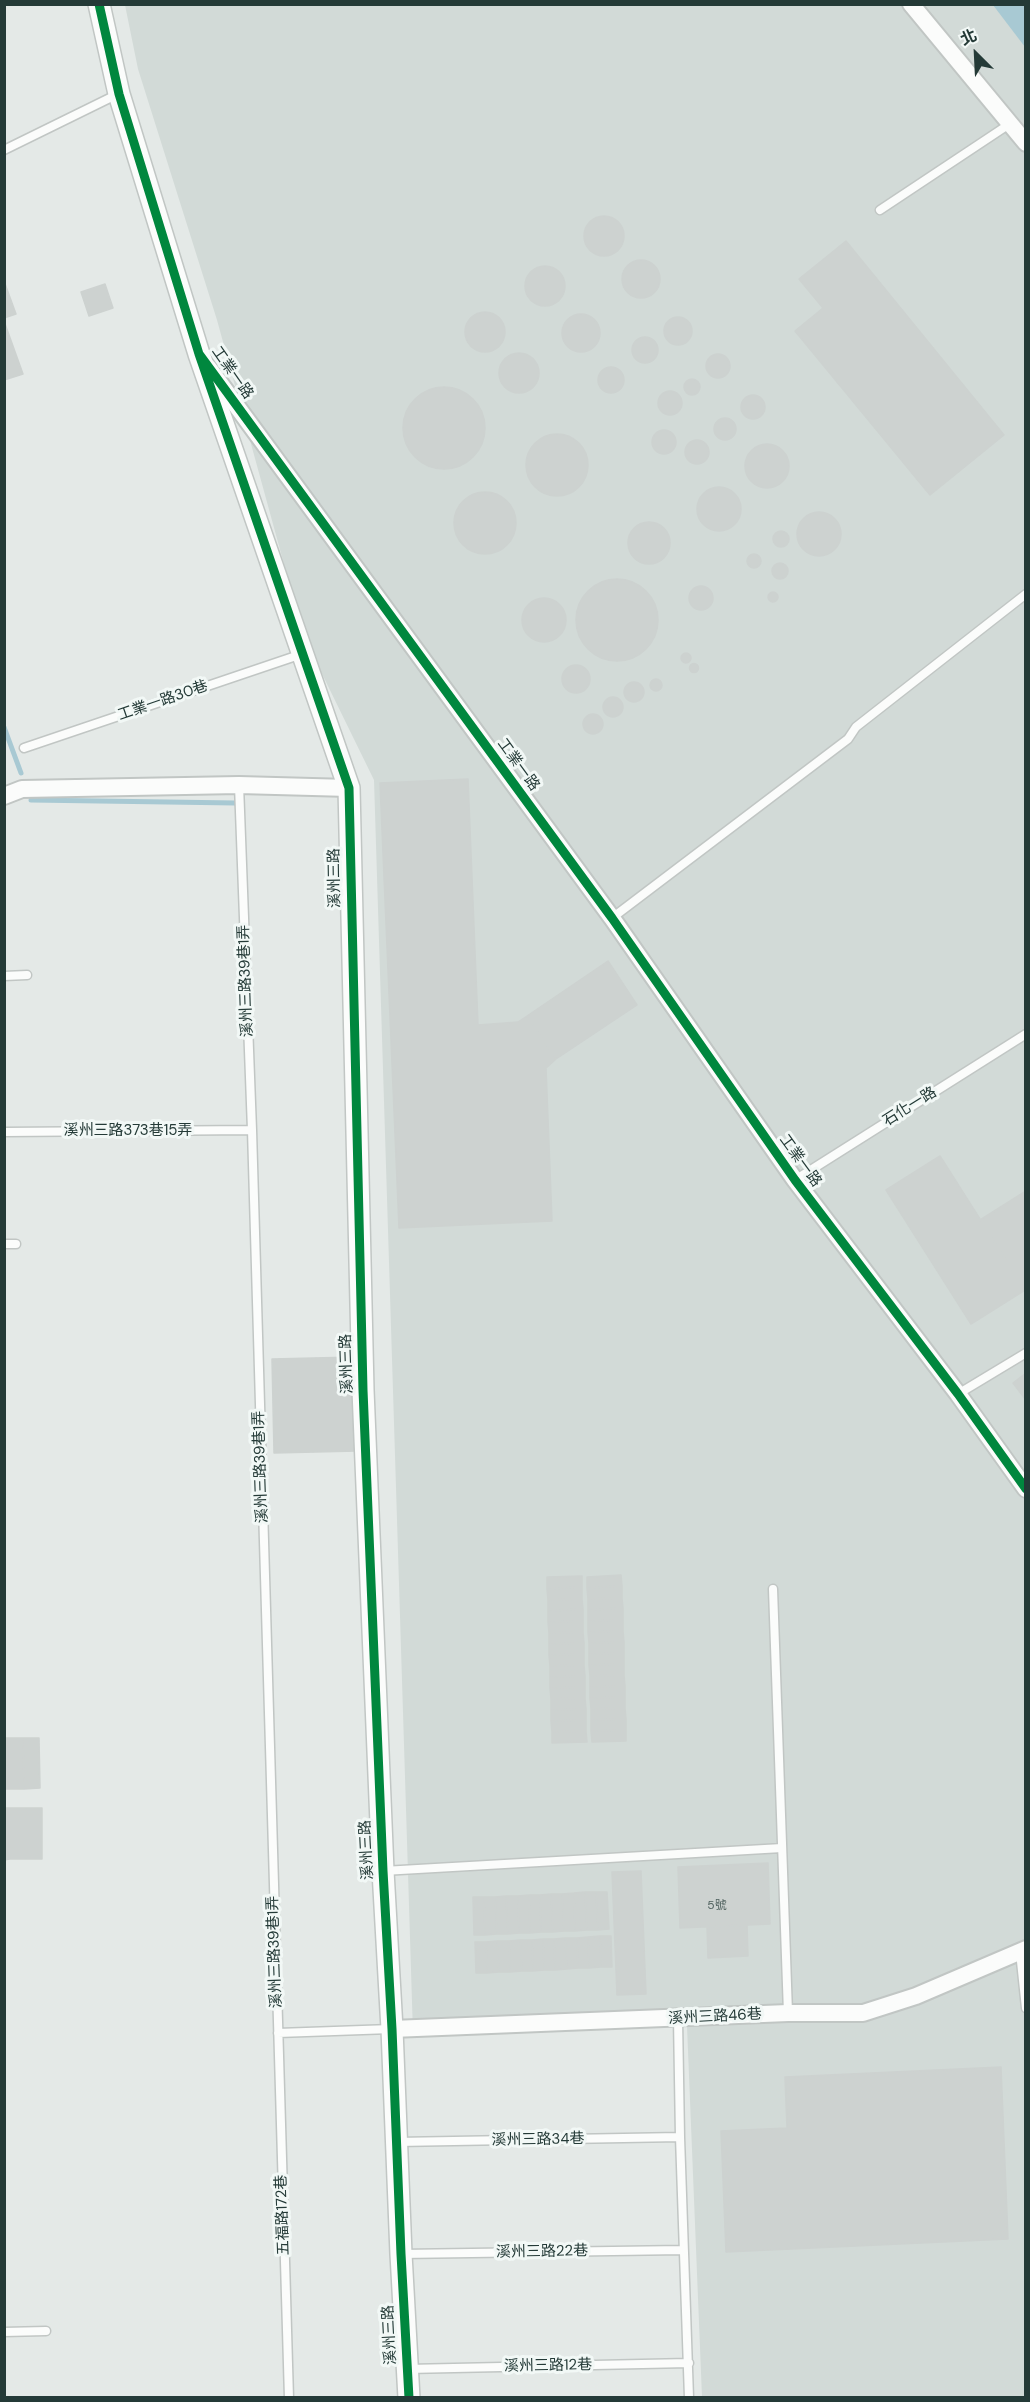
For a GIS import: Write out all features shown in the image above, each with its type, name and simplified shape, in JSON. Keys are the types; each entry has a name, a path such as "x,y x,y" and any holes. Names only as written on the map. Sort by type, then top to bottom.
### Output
{"street":[{"name":"工業一路","path":"99,4 119,94 199,354 612,918 795,1180 958,1394 1026,1489"},
{"path":"911,4 1026,143"},
{"name":"溪州三路","path":"199,354 349,788 362,1366 408,2397"},
{"path":"4,796 22,789 239,785 349,788"},
{"name":"溪州三路46巷","path":"392,2029 788,2013 863,2013 916,1996 1023,1951"}],"lane":[{"path":"4,150 119,94"},
{"path":"880,210 1011,123"},
{"path":"612,918 848,739 856,728 1026,594"},
{"name":"工業一路30巷","path":"24,748 303,654"},
{"name":"溪州三路39巷1弄","path":"239,785 252,1130 278,2034"},
{"path":"4,976 27,975"},
{"name":"石化一路","path":"795,1180 1026,1034"},
{"name":"溪州三路373巷15弄","path":"4,1132 252,1130"},
{"path":"4,1244 16,1244"},
{"path":"958,1394 1026,1353"},
{"path":"773,1589 788,2013"},
{"path":"383,1871 782,1848"},
{"path":"1023,1951 1026,2008"},
{"path":"678,2019 689,2397"},
{"path":"278,2034 392,2029"},
{"name":"五福路172巷","path":"278,2034 289,2397"},
{"name":"溪州三路34巷","path":"396,2142 680,2137"},
{"name":"溪州三路22巷","path":"400,2254 683,2250"},
{"path":"4,2332 46,2331"},
{"name":"溪州三路12巷","path":"406,2369 689,2363"}],"shaded area":[{"path":"125,5 1025,5 1025,2397 702,2397 687,2026 413,2034 374,780 304,637 217,320 138,69"}],"water":[{"path":"993,5 1025,5 1025,47"}],"building":[{"path":"604,216 612,217 618,222 623,228 623,244 618,250 612,255 604,256 596,255 590,250 585,244 584,236 585,228 590,222 596,217"},
{"path":"846,241 1004,435 930,495 795,331 823,308 799,279"},
{"path":"641,260 655,265 660,279 655,293 641,298 627,293 622,279 627,265"},
{"path":"545,266 553,267 559,272 564,278 564,294 559,300 553,305 545,306 537,305 531,300 526,294 525,286 526,278 531,272 537,267"},
{"path":"4,281 16,314 4,318"},
{"path":"105,284 113,308 89,316 81,292"},
{"path":"485,312 493,313 499,318 504,324 504,340 499,346 493,351 485,352 477,351 471,346 466,340 465,332 466,324 471,318 477,313"},
{"path":"581,314 594,320 600,333 594,346 581,352 568,346 562,333 568,320"},
{"path":"678,317 688,321 692,331 688,341 678,345 668,341 664,331 668,321"},
{"path":"4,321 23,374 4,380"},
{"path":"645,337 654,341 658,350 654,359 645,363 636,359 632,350 636,341"},
{"path":"519,353 527,354 533,359 538,365 538,381 533,387 527,392 519,393 511,392 505,387 500,381 499,373 500,365 505,359 511,354"},
{"path":"718,354 727,357 730,366 727,375 718,378 709,375 706,366 709,357"},
{"path":"611,367 620,371 624,380 620,389 611,393 602,389 598,380 602,371"},
{"path":"692,379 698,381 700,387 698,393 692,395 686,393 684,387 686,381"},
{"path":"444,387 460,390 473,399 482,412 485,428 482,444 473,457 460,466 444,469 428,466 415,457 406,444 403,428 406,412 415,399 428,390"},
{"path":"665,391 675,391 682,398 682,408 675,415 665,415 658,408 658,398"},
{"path":"753,395 758,396 764,402 764,412 758,418 753,419 748,418 742,412 741,407 742,402 748,396"},
{"path":"725,418 733,421 736,429 733,437 725,440 717,437 714,429 717,421"},
{"path":"664,430 673,433 676,442 673,451 664,454 655,451 652,442 655,433"},
{"path":"551,434 563,434 579,443 586,453 588,465 586,477 579,487 563,496 551,496 540,491 531,482 526,471 526,459 531,448 540,439"},
{"path":"697,440 705,444 709,452 705,460 697,464 689,460 685,452 689,444"},
{"path":"767,444 776,445 783,450 788,457 788,475 783,482 776,487 767,488 758,487 751,482 746,475 745,466 746,457 751,450 758,445"},
{"path":"719,487 728,488 735,493 740,500 740,518 735,525 728,530 719,531 710,530 703,525 698,518 697,509 698,500 703,493 710,488"},
{"path":"479,492 491,492 507,501 514,511 516,523 514,535 507,545 491,554 479,554 468,549 459,540 454,529 454,517 459,506 468,497"},
{"path":"819,512 828,513 835,518 840,525 840,543 835,550 828,555 819,556 810,555 803,550 798,543 797,534 798,525 803,518 810,513"},
{"path":"649,522 664,528 670,543 664,558 649,564 634,558 628,543 634,528"},
{"path":"781,531 787,533 789,539 787,545 781,547 775,545 773,539 775,533"},
{"path":"751,554 757,554 761,561 757,568 751,568 747,564 747,558"},
{"path":"780,563 788,571 780,579 772,571"},
{"path":"617,579 633,582 646,591 655,604 658,620 655,636 646,649 633,658 617,661 601,658 588,649 579,636 576,620 579,604 588,591 601,582"},
{"path":"701,586 706,587 712,593 712,603 706,609 701,610 696,609 690,603 689,598 690,593 696,587"},
{"path":"773,592 778,597 773,602 768,597"},
{"path":"544,598 552,599 560,604 565,612 565,628 560,636 552,641 544,642 536,641 528,636 523,628 522,620 523,612 528,604 536,599"},
{"path":"686,653 691,658 686,663 681,658"},
{"path":"694,663 699,668 694,673 689,668"},
{"path":"576,665 586,669 590,679 586,689 576,693 566,689 562,679 566,669"},
{"path":"658,679 661,680 661,690 654,691 651,690 650,683 651,680"},
{"path":"634,682 641,685 644,692 641,699 634,702 627,699 624,692 627,685"},
{"path":"613,697 620,700 623,707 620,714 613,717 606,714 603,707 606,700"},
{"path":"593,714 600,717 603,724 600,731 593,734 586,731 583,724 586,717"},
{"path":"468,779 478,1025 518,1022 527,1016 556,1059 546,1068 552,1221 399,1228 380,783"},
{"path":"608,961 637,1005 556,1059 527,1016"},
{"path":"940,1156 1025,1290 971,1324 886,1190"},
{"path":"1026,1191 1026,1289 1025,1290 980,1220"},
{"path":"355,1357 357,1451 274,1453 272,1359"},
{"path":"1026,1373 1026,1400 1013,1383"},
{"path":"621,1575 622,1586 587,1588 587,1577"},
{"path":"582,1576 582,1587 547,1589 547,1577"},
{"path":"622,1586 622,1598 588,1599 587,1588"},
{"path":"582,1587 582,1599 548,1600 547,1589"},
{"path":"622,1598 623,1608 588,1610 588,1599"},
{"path":"582,1599 583,1609 548,1611 548,1600"},
{"path":"623,1608 623,1620 588,1621 588,1610"},
{"path":"583,1609 583,1621 548,1622 548,1611"},
{"path":"623,1620 623,1631 588,1632 588,1621"},
{"path":"583,1621 583,1632 549,1633 548,1622"},
{"path":"623,1631 624,1642 589,1643 588,1632"},
{"path":"583,1632 584,1643 549,1644 549,1633"},
{"path":"624,1642 624,1653 589,1654 589,1643"},
{"path":"584,1643 584,1654 549,1655 549,1644"},
{"path":"624,1653 624,1664 589,1665 589,1654"},
{"path":"584,1654 584,1665 550,1666 549,1655"},
{"path":"624,1664 624,1675 590,1676 589,1665"},
{"path":"584,1665 585,1676 550,1677 550,1666"},
{"path":"624,1675 625,1686 590,1687 590,1676"},
{"path":"585,1676 585,1687 550,1688 550,1677"},
{"path":"625,1686 625,1697 590,1698 590,1687"},
{"path":"585,1687 585,1698 551,1699 550,1688"},
{"path":"625,1697 625,1708 591,1709 590,1698"},
{"path":"585,1698 586,1709 551,1710 551,1699"},
{"path":"625,1708 626,1719 591,1720 591,1709"},
{"path":"586,1709 586,1720 551,1721 551,1710"},
{"path":"626,1719 626,1730 591,1731 591,1720"},
{"path":"586,1720 586,1731 552,1732 551,1721"},
{"path":"626,1730 626,1741 592,1742 591,1731"},
{"path":"586,1731 587,1742 552,1743 552,1732"},
{"path":"4,1738 7,1738 8,1789 4,1789"},
{"path":"7,1738 23,1738 24,1789 8,1789"},
{"path":"23,1738 39,1738 40,1788 24,1789"},
{"path":"4,1808 10,1808 10,1859 4,1860"},
{"path":"10,1808 26,1808 26,1859 10,1859"},
{"path":"26,1808 42,1808 42,1859 26,1859"},
{"path":"768,1863 770,1924 680,1928 678,1867"},
{"path":"641,1871 646,1994 617,1995 612,1872"},
{"path":"585,1892 587,1930 575,1931 574,1893"},
{"path":"585,1892 596,1892 598,1930 587,1930"},
{"path":"596,1892 607,1892 609,1929 598,1930"},
{"path":"574,1893 575,1931 564,1931 562,1894"},
{"path":"551,1894 553,1932 541,1932 540,1895"},
{"path":"551,1894 562,1894 564,1931 553,1932"},
{"path":"529,1895 530,1933 519,1933 518,1896"},
{"path":"529,1895 540,1895 541,1932 530,1933"},
{"path":"506,1896 508,1934 497,1934 495,1897"},
{"path":"506,1896 518,1896 519,1933 508,1934"},
{"path":"473,1897 484,1897 485,1935 474,1935"},
{"path":"484,1897 495,1897 497,1934 485,1935"},
{"path":"747,1925 748,1956 708,1958 707,1927"},
{"path":"600,1936 601,1967 589,1968 588,1937"},
{"path":"600,1936 611,1936 612,1967 601,1967"},
{"path":"588,1937 589,1968 578,1968 577,1938"},
{"path":"565,1938 567,1969 555,1970 554,1939"},
{"path":"565,1938 577,1938 578,1968 567,1969"},
{"path":"543,1939 544,1970 533,1971 532,1940"},
{"path":"543,1939 554,1939 555,1970 544,1970"},
{"path":"520,1940 522,1971 510,1972 509,1941"},
{"path":"520,1940 532,1940 533,1971 522,1971"},
{"path":"497,1941 499,1972 487,1973 486,1942"},
{"path":"497,1941 509,1941 510,1972 499,1972"},
{"path":"475,1942 486,1942 487,1973 476,1973"},
{"path":"1001,2067 1008,2239 726,2252 721,2131 787,2128 785,2077"}],"waterway":[{"path":"4,727 21,773"},
{"path":"31,800 235,803"}],"cycle path":[{"path":"99,4 119,94 199,354 612,918 795,1180 958,1394 1026,1489"},
{"path":"199,354 349,788 363,1390 383,1871 409,2398"}]}
